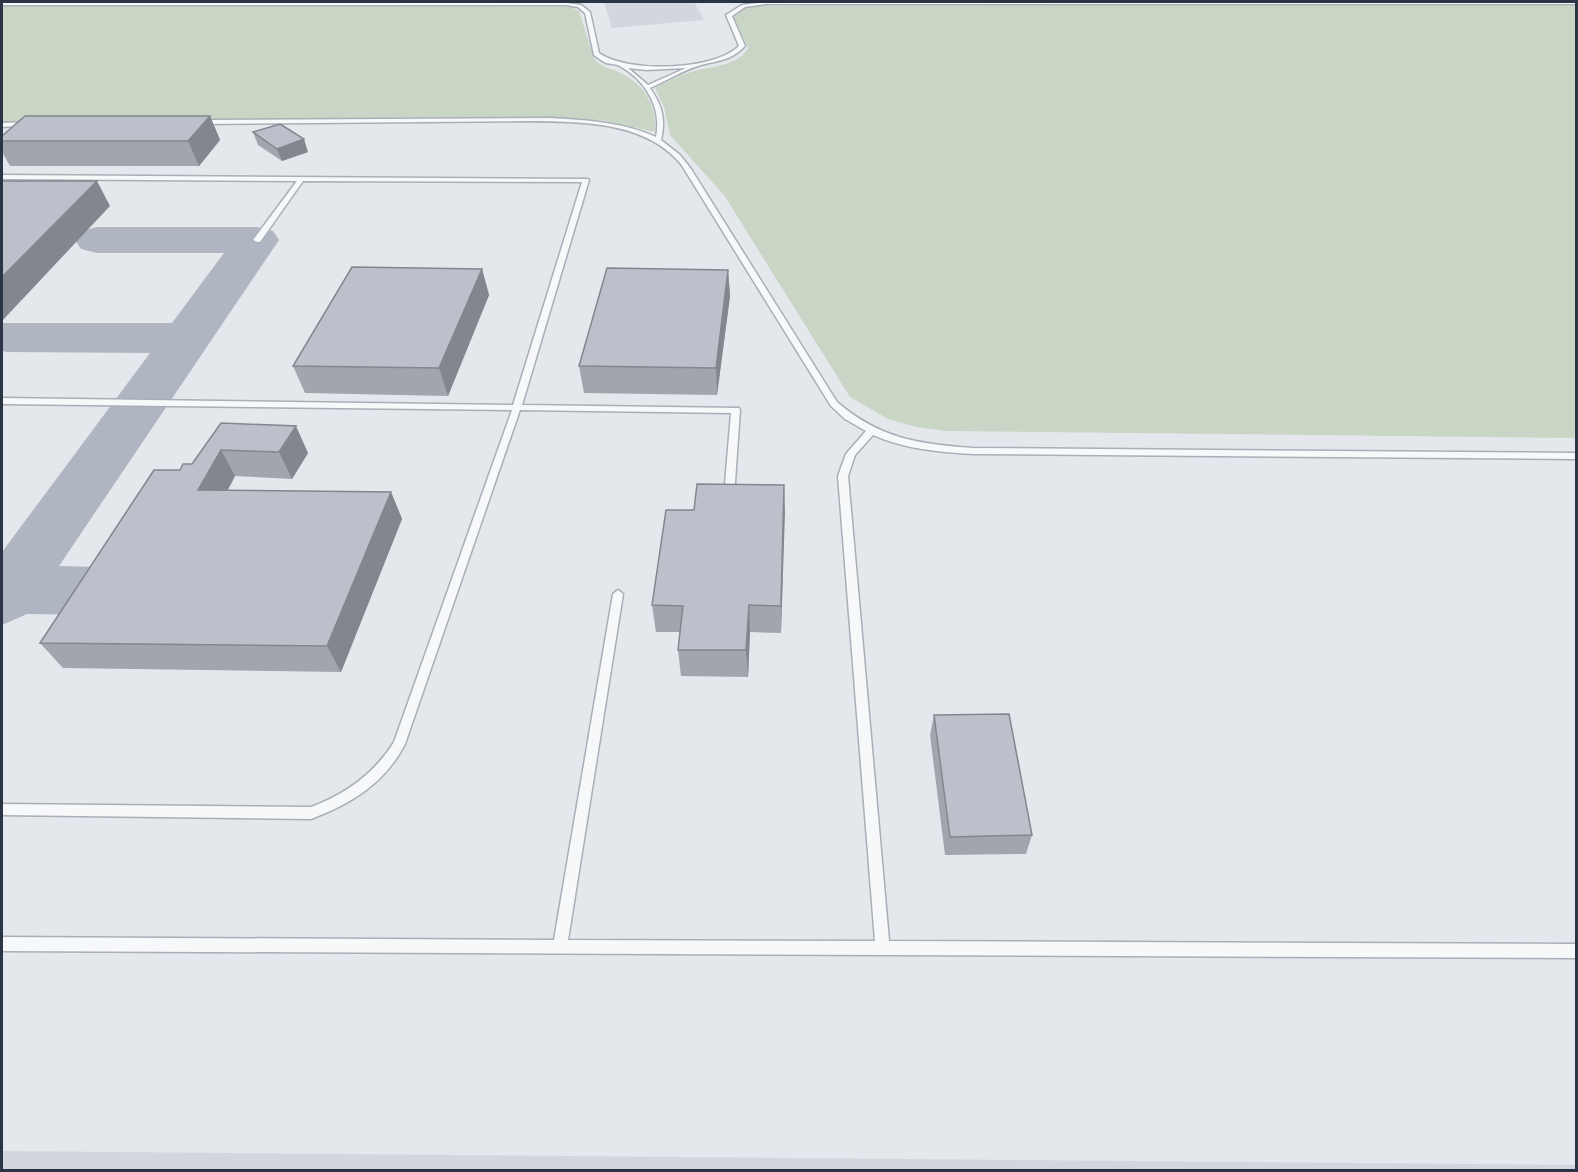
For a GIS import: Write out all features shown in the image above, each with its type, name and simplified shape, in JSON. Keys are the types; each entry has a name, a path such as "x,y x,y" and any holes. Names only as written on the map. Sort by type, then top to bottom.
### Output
{"lane":[{"path":"2,4 566,4 579,6 587,12 598,57 609,64 622,67 700,64 726,59 740,51 742,46 729,15 744,6 765,3 1576,3"},
{"path":"648,87 700,64"},
{"path":"622,67 648,87 661,113 662,126 658,140"},
{"path":"188,122 491,120 582,123 625,128 658,140 683,162 834,404 853,422 900,442 973,451 1576,456"},
{"path":"2,124 36,124"},
{"path":"2,177 586,180 517,407 399,744 379,773 364,786 330,806 311,813 2,810"},
{"path":"257,240 301,179"},
{"path":"2,401 736,410 728,504"},
{"path":"871,431 851,454 843,476 884,948"},
{"path":"560,947 618,594"},
{"path":"2,944 1576,951"}],"shaded area":[{"path":"604,2 694,2 704,20 612,28"},
{"path":"2,1151 1576,1165 1576,1170 2,1170"}],"green space":[{"path":"32,4 571,7 579,11 594,59 627,76 647,96 654,113 655,132 601,120 481,117 2,122 2,6"},
{"path":"1576,4 1576,438 946,431 916,427 888,419 850,397 724,195 670,135 664,107 655,88 686,74 737,59 748,48 734,17 744,9 759,6"}],"building":[{"path":"25,116 210,116 188,141 2,141 2,136"},
{"path":"280,124 304,139 277,149 253,132"},
{"path":"2,181 97,181 2,277"},
{"path":"352,267 482,269 439,368 293,366"},
{"path":"607,268 728,270 716,368 579,366"},
{"path":"221,423 296,426 279,452 221,450 198,490 391,492 327,646 40,643 154,470 180,470 183,464 192,464"},
{"path":"697,484 784,485 781,606 749,605 746,650 678,650 683,606 652,605 666,510 694,510"},
{"path":"1009,714 1032,835 950,837 934,715"}],"taxiway":[{"path":"9,590 257,240 97,240"},
{"path":"7,337 187,338"},
{"path":"2,590 9,590"},
{"path":"2,600 9,590"},
{"path":"9,590 100,591"}]}
